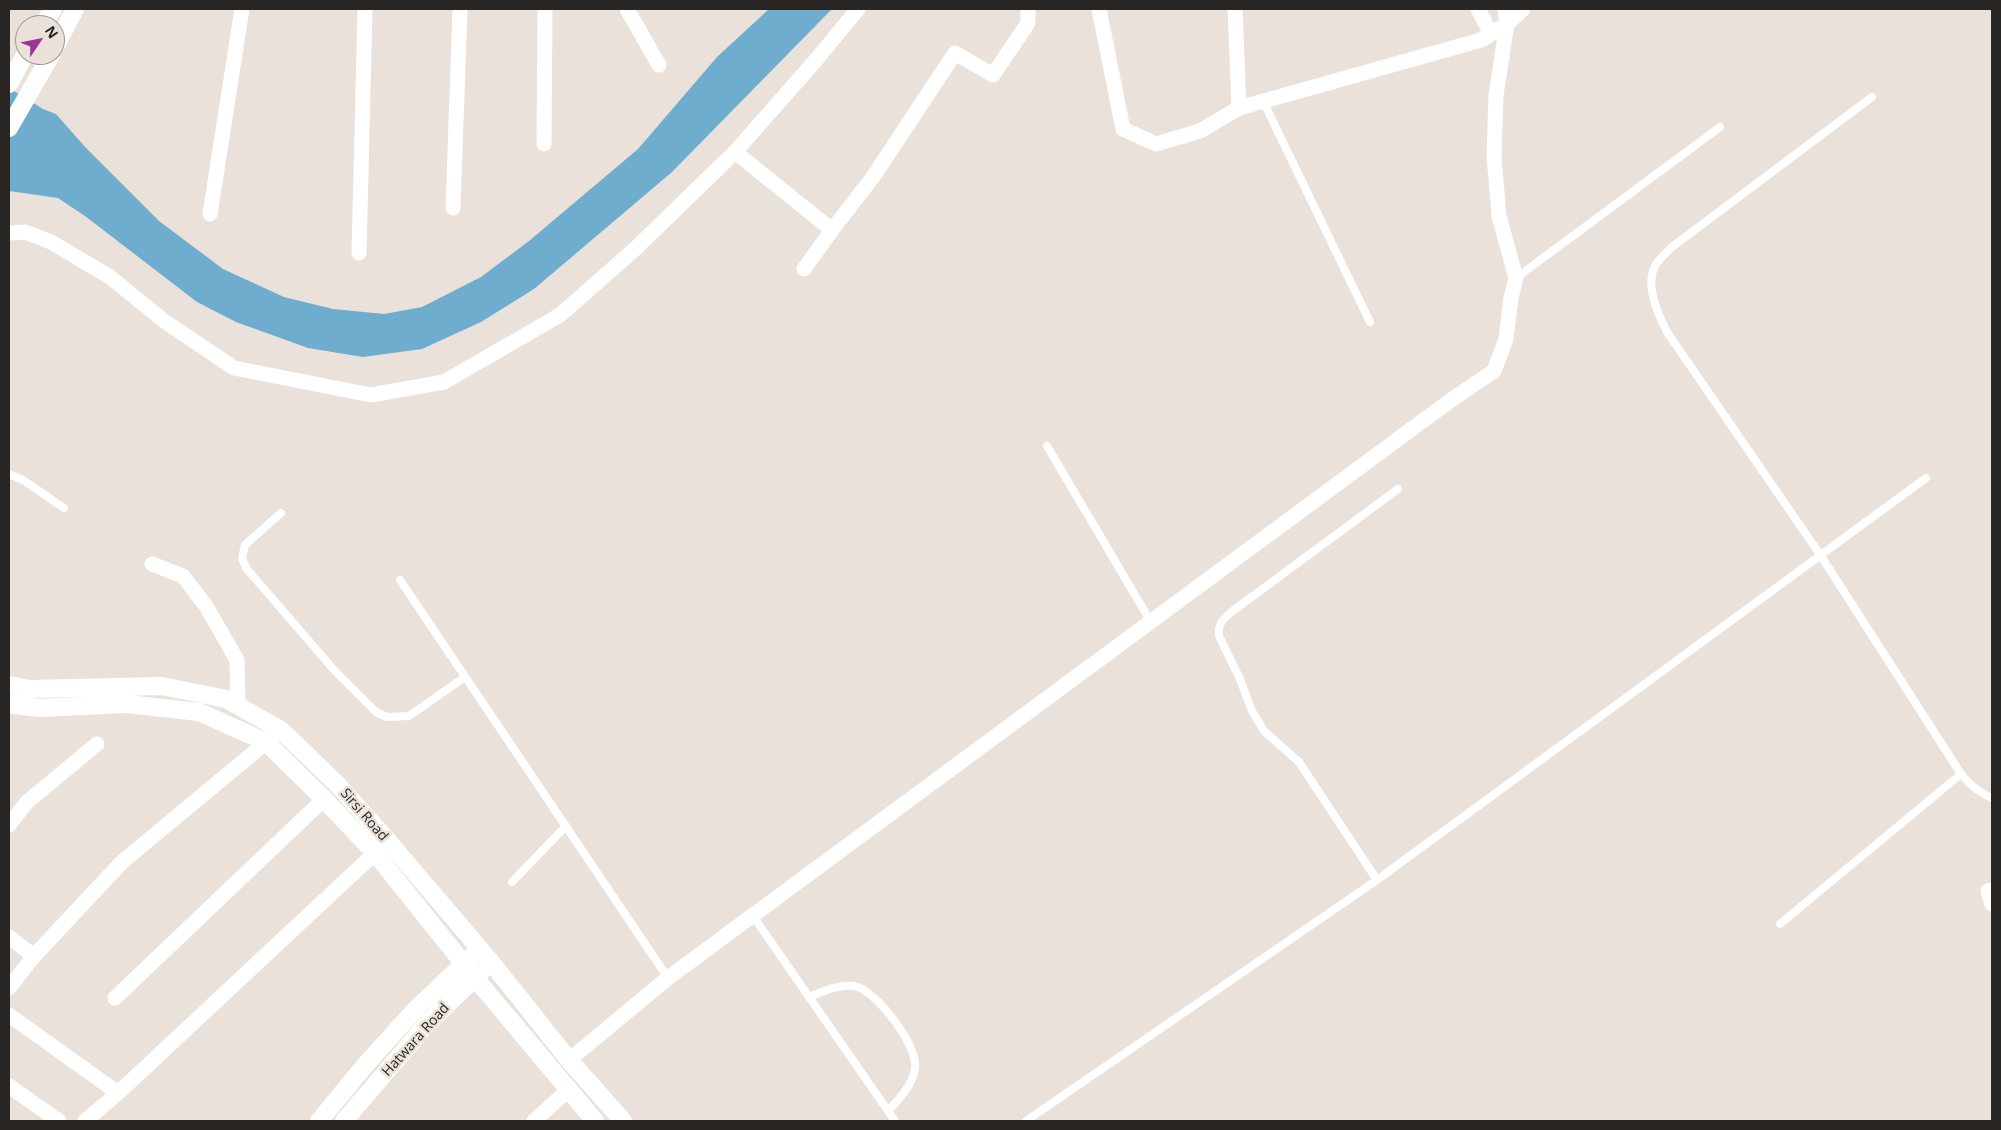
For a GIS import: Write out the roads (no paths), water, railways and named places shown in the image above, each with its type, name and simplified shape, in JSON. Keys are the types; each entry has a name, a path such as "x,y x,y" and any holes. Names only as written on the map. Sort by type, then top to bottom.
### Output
{"street":[{"path":"65,28 75,9"},
{"path":"210,214 242,9"},
{"path":"358,253 365,9"},
{"path":"453,208 460,9"},
{"path":"544,144 545,9"},
{"path":"627,9 659,65"},
{"path":"9,233 25,232 51,242 102,272 164,321 234,368 371,395 444,382 560,315 634,249 735,152 858,9"},
{"path":"804,269 873,177 955,54 993,75 1028,22 1028,9"},
{"path":"1099,9 1123,129 1156,144 1200,131 1239,108 1481,40 1491,34 1506,16 1523,9"},
{"path":"1235,9 1239,108"},
{"path":"1478,9 1491,34"},
{"path":"570,1060 668,978 1451,400 1494,371 1506,339 1511,298 1516,278 1499,216 1494,156 1496,94 1506,16"},
{"path":"9,84 19,65"},
{"path":"9,128 46,65"},
{"path":"735,152 832,230"},
{"path":"152,564 182,576 206,606 237,660 238,706"},
{"name":"Sirsi Road","path":"9,685 29,689 162,686 226,699 281,730 338,785 480,948 570,1060 623,1121"},
{"name":"Sirsi Road","path":"9,704 38,708 127,704 199,712 266,742 375,853 475,978 594,1121"},
{"path":"9,988 34,956 122,862 281,730"},
{"path":"9,825 27,802 97,744"},
{"path":"115,998 324,799"},
{"path":"85,1121 118,1093 375,853"},
{"path":"1992,890 1988,891 1992,904"},
{"path":"9,937 34,956"},
{"path":"319,1121 367,1063 414,1011 480,948"},
{"name":"Hatwara Road","path":"344,1121 427,1024 491,962"},
{"path":"9,1014 118,1093"},
{"path":"9,1086 59,1121"},
{"path":"534,1121 568,1090"}],"lane":[{"path":"1872,97 1672,247 1655,265 1652,286 1655,308 1667,332 1821,556 1961,774 1971,785 1992,798"},
{"path":"1263,101 1370,322"},
{"path":"1516,278 1720,127"},
{"path":"1047,446 1150,622"},
{"path":"9,474 23,480 64,508"},
{"path":"1026,1121 1377,880 1926,478"},
{"path":"1377,880 1300,762 1264,731 1252,711 1240,679 1222,643 1219,628 1222,621 1230,613 1398,489"},
{"path":"281,513 245,545 242,558 246,568 335,671 376,712 387,718 409,716 465,677"},
{"path":"400,580 668,978"},
{"path":"1780,924 1961,774"},
{"path":"512,882 566,826"},
{"path":"752,916 895,1121"},
{"path":"809,997 842,986 864,989 875,998 893,1020 911,1047 915,1058 915,1068 906,1090 888,1111"}],"water":[{"path":"769,9 832,9 672,172 534,289 481,322 422,349 363,357 308,348 236,322 197,302 85,216 58,198 9,191 9,88 43,109 56,114 86,148 159,221 223,269 284,297 333,309 384,314 422,307 481,277 529,241 638,149 717,57"}]}
